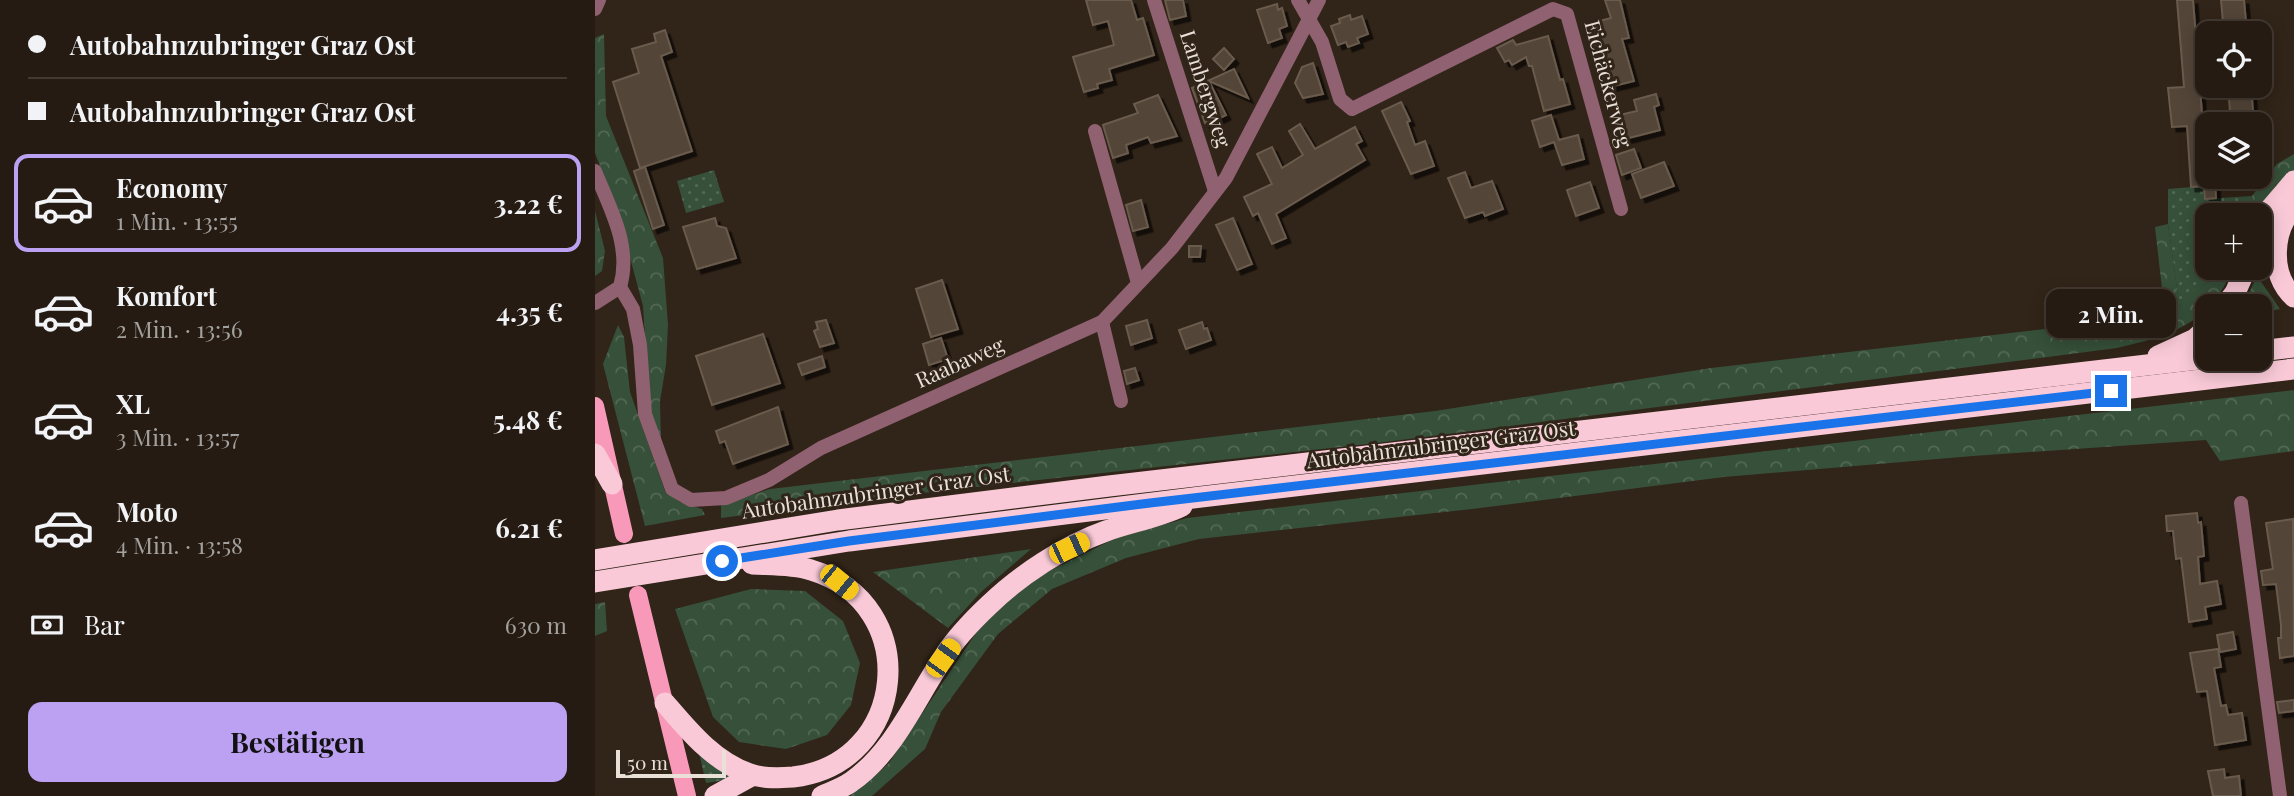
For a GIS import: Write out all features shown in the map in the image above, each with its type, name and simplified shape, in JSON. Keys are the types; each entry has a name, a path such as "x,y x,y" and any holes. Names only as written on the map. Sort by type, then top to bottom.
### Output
{"highway":[{"path":"2272,207 2294,181"},
{"path":"2294,206 2280,230 2277,269 2282,283 2294,297"},
{"path":"2142,365 2195,339"},
{"path":"2272,350 2294,347"},
{"name":"Autobahnzubringer Graz Ost","path":"595,582 685,556 838,520 2195,359"},
{"name":"Autobahnzubringer Graz Ost","path":"595,560 685,556 722,561 849,541 1201,497 2287,372"},
{"path":"595,454 612,484"},
{"path":"822,796 851,782 881,754 956,640 990,604 1023,577 1069,548 1093,537 1162,516 1201,497"},
{"path":"665,704 692,734 733,767 753,775 779,778 828,769 869,735 879,714 888,685 888,656 879,626 864,601 839,582 809,569 722,561"},
{"path":"715,796 753,775"}],"main road":[{"path":"595,406 624,534"},
{"path":"638,595 687,796"}],"street":[{"path":"595,9 599,0"},
{"name":"Lambergweg","path":"1154,0 1215,191"},
{"path":"1298,0 1309,21"},
{"name":"Raabaweg","path":"620,287 633,309 645,414 672,489 691,500 726,498 769,480 821,448 1102,322 1172,248 1226,178 1319,0"},
{"name":"Eichäckerweg","path":"1309,21 1322,42 1341,99 1352,109 1553,9 1567,14 1621,209"},
{"path":"1095,131 1138,283"},
{"path":"595,172 623,246 624,275 620,287 595,303"},
{"path":"1102,322 1121,401"},
{"path":"2241,503 2280,796"}],"green space":[{"path":"604,34 606,116 663,258 668,325 666,365 660,401 661,445 644,409 646,350 643,306 617,209 595,153 595,38"},
{"path":"2294,154 2294,171 2276,185 2265,203 2246,203 2257,189 2272,189 2272,170 2277,164"},
{"path":"714,170 724,202 686,213 677,181"},
{"path":"2195,187 2195,189 2204,189 2205,199 2252,196 2246,203 2195,203 2195,280 2208,280 2180,310 2168,224 2168,189"},
{"path":"595,211 605,251 602,271 595,276"},
{"path":"2168,224 2180,309 2195,295 2195,319 2159,337 2117,348 1385,442 867,499 721,518 721,505 770,489 1435,411 1711,368 2165,315 2155,227"},
{"path":"2208,280 2227,280 2219,294 2196,294"},
{"path":"2255,280 2260,280 2270,294 2249,294"},
{"path":"2272,298 2280,309 2272,311"},
{"path":"618,325 624,337 630,392 665,491 680,502 702,509 705,515 645,526 603,364"},
{"path":"2294,390 2294,451 2220,461 2206,440 1724,477 1472,509 1199,539 1126,558 1052,589 998,634 941,712 925,749 872,796 850,796 889,763 980,627 1033,579 1116,538 1187,518"},
{"path":"1031,549 981,592 948,628 873,572"},
{"path":"751,589 805,591 843,621 860,663 851,705 827,735 786,749 739,742 713,717 675,609"},
{"path":"605,602 607,631 595,636 595,604"},
{"path":"699,753 733,779 706,783"}],"building":[{"path":"1086,0 1131,0 1137,20 1143,18 1154,55 1109,69 1112,80 1097,84 1098,88 1084,92 1073,57 1114,45 1108,21 1093,25"},
{"path":"1165,0 1183,0 1186,16 1170,20"},
{"path":"1605,0 1620,0 1629,38 1622,39 1634,81 1605,88 1588,24 1611,18"},
{"path":"2177,0 2193,0 2195,98 2201,98 2202,112 2195,112 2195,187 2191,187 2187,126 2172,127 2168,88 2184,87"},
{"path":"2221,0 2244,0 2246,21 2223,21"},
{"path":"1277,4 1278,10 1282,8 1287,26 1279,29 1282,38 1268,43 1257,10"},
{"path":"1350,15 1351,20 1362,16 1368,34 1357,38 1359,43 1348,47 1346,42 1338,45 1331,26"},
{"path":"665,30 672,52 661,56 692,151 640,168 613,82 639,73 632,49 656,42 654,34"},
{"path":"1548,36 1560,80 1563,79 1570,104 1544,111 1532,66 1529,66 1526,57 1512,65 1509,60 1505,62 1497,48 1513,40 1516,45"},
{"path":"1224,48 1234,59 1224,70 1213,59"},
{"path":"1313,63 1323,94 1303,98 1295,83 1302,67"},
{"path":"1234,69 1248,98 1209,81 1226,115 1205,123 1192,88"},
{"path":"1656,94 1659,105 1654,107 1660,130 1621,140 1615,116 1637,111 1634,100"},
{"path":"1158,95 1177,136 1151,143 1148,137 1126,145 1128,153 1113,158 1103,125 1138,113 1134,104"},
{"path":"2229,98 2252,98 2253,112 2230,112"},
{"path":"1401,102 1410,121 1407,122 1415,145 1425,141 1434,166 1411,174 1382,111"},
{"path":"1551,115 1559,140 1578,135 1584,159 1562,165 1554,142 1540,147 1532,121"},
{"path":"1300,124 1315,149 1355,127 1362,141 1356,144 1365,160 1276,214 1286,238 1272,244 1258,213 1253,216 1244,197 1272,184 1257,154 1272,147 1282,168 1303,155 1289,131"},
{"path":"1634,149 1641,168 1622,175 1616,155"},
{"path":"1664,162 1674,186 1641,198 1632,174"},
{"path":"645,167 664,225 653,229 634,171"},
{"path":"1465,172 1471,188 1492,181 1503,209 1485,216 1483,212 1465,218 1448,178"},
{"path":"1590,182 1599,208 1576,216 1567,190"},
{"path":"2204,189 2216,189 2216,198 2205,199"},
{"path":"1141,200 1148,227 1133,231 1126,205"},
{"path":"715,218 717,226 726,228 736,258 697,269 683,227"},
{"path":"1233,218 1252,264 1237,270 1216,225"},
{"path":"1189,246 1201,246 1200,257 1189,257"},
{"path":"942,280 958,329 931,337 916,289"},
{"path":"826,320 834,343 820,347 814,331 818,329 816,322"},
{"path":"1147,320 1152,338 1131,345 1126,326"},
{"path":"1202,322 1211,340 1186,349 1179,330"},
{"path":"763,334 780,383 712,405 696,356"},
{"path":"941,338 948,359 929,365 923,344"},
{"path":"822,356 825,367 802,375 798,364"},
{"path":"1135,368 1139,380 1127,384 1124,371"},
{"path":"778,407 788,444 733,464 725,441 720,443 716,431"},
{"path":"2197,513 2198,523 2201,522 2204,556 2198,557 2200,584 2217,581 2221,604 2205,607 2207,619 2189,622 2181,558 2176,559 2173,531 2167,531 2166,516"},
{"path":"2293,519 2294,656 2280,658 2278,638 2281,638 2281,625 2276,584 2263,585 2261,571 2273,569 2266,523"},
{"path":"2233,632 2236,649 2220,652 2217,635"},
{"path":"2218,649 2221,667 2214,668 2221,706 2226,705 2228,715 2242,713 2246,740 2215,745 2207,691 2197,692 2190,653"},
{"path":"2294,700 2294,711 2279,713 2277,702"},
{"path":"2224,769 2225,778 2239,776 2241,796 2213,796 2208,771"}],"route":[{"path":"722,561 849,541 1150,503 2111,391"}]}
